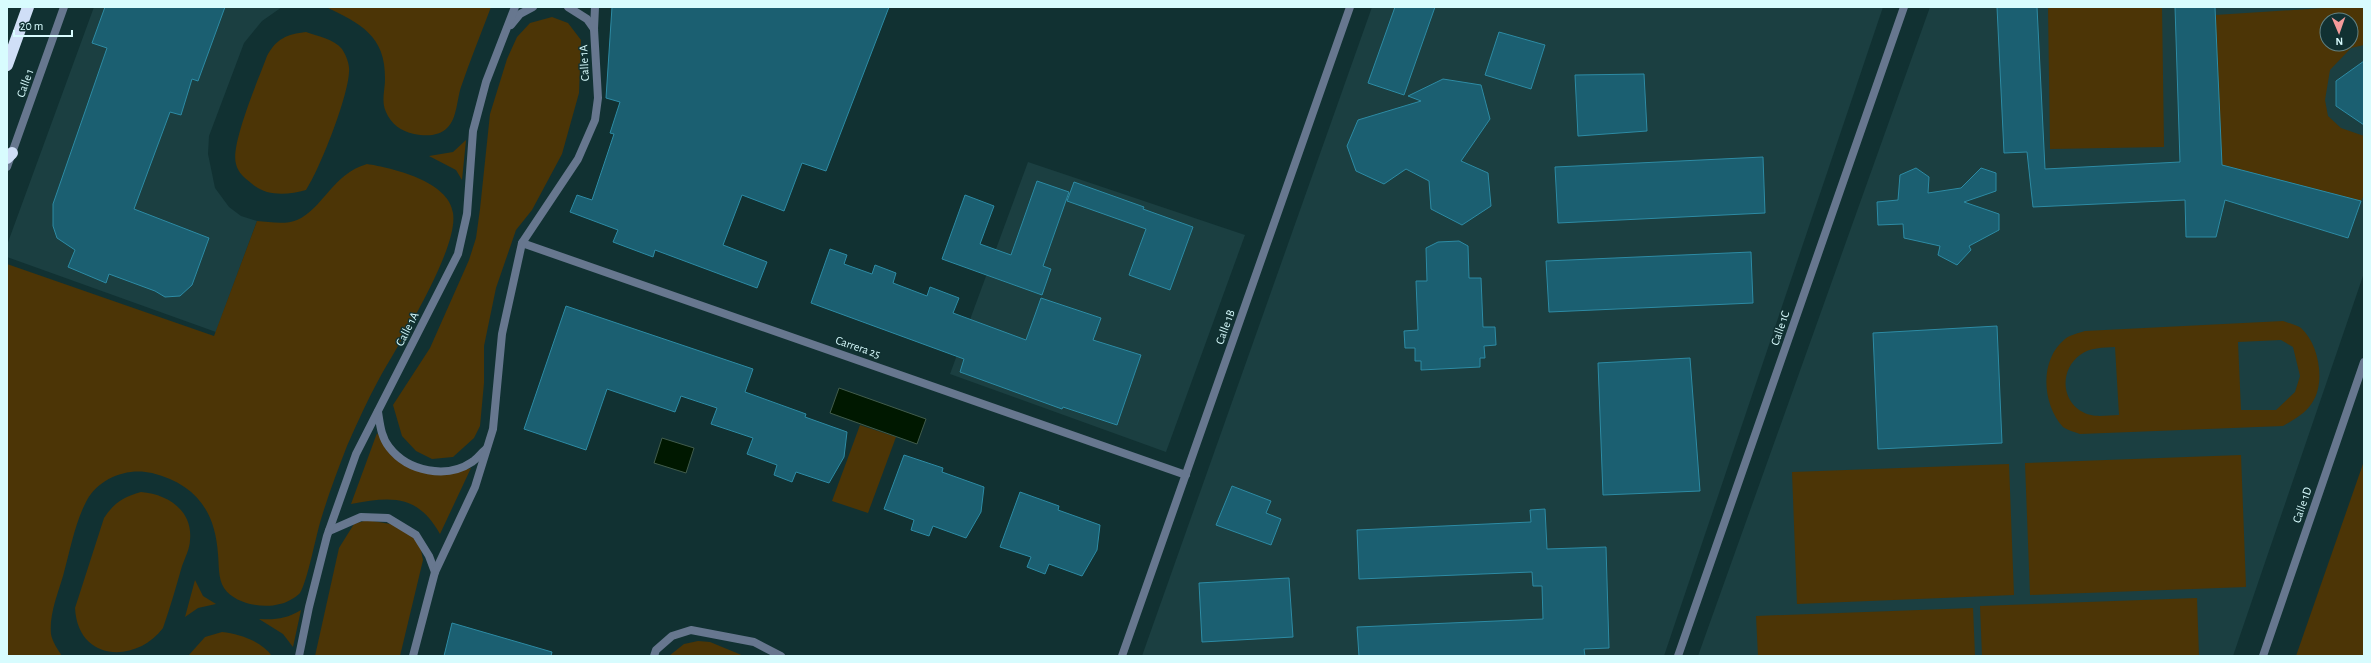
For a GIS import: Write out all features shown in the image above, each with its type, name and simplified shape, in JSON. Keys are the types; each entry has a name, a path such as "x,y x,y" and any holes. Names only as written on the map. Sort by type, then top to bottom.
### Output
{"highway":[{"path":"7,64 28,7"}],"street":[{"name":"Calle 1","path":"7,167 64,7"},
{"name":"Calle 1A","path":"299,656 309,607 329,531 356,454 458,254 467,214 473,131 486,82 509,26 515,7"},
{"path":"509,26 520,14 533,7"},
{"path":"568,7 577,11 594,29"},
{"name":"Calle 1A","path":"412,656 435,572 475,487 493,429 502,334 522,243 578,159 595,120 598,98 594,29 595,7"},
{"name":"Calle 1B","path":"1122,656 1350,7"},
{"name":"Calle 1C","path":"1678,656 1904,7"},
{"name":"Carrera 25","path":"522,243 1186,475"},
{"name":"Calle 1D","path":"2263,656 2364,362"},
{"path":"378,411 380,429 389,447 404,460 420,468 439,473 456,470 473,462 487,448"},
{"path":"329,531 362,517 388,518 416,535 429,556 435,572"},
{"path":"654,656 656,650 672,636 691,630 754,642 781,656"}],"shaded area":[{"path":"94,7 282,7 262,21 244,43 209,136 208,154 215,188 229,207 241,216 257,221 216,332 7,257 7,245"},
{"path":"326,7 491,7 461,87 453,119 448,127 440,133 423,135 405,131 397,126 388,116 383,100 385,79 384,64 381,52 376,42 360,25"},
{"path":"1372,7 1883,7 1664,656 1142,656"},
{"path":"1930,7 2364,7 2364,273 2233,656 1698,656"},
{"path":"2048,7 2162,7 2164,147 2050,149"},
{"path":"2340,7 2364,7 2364,45 2359,46 2359,12 2319,12 2319,52 2347,52 2330,70 2325,100 2328,116 2341,128 2364,136 2364,195 2361,201 2222,165 2215,15"},
{"path":"552,17 568,23 581,40 579,93 562,154 532,210 516,230 496,288 484,346 484,383 480,426 474,438 453,457 432,459 416,451 402,436 393,405 430,348 469,260 476,238 490,114 507,59 517,37 530,23"},
{"path":"306,32 330,40 342,49 349,66 344,98 325,150 306,190 285,194 270,193 257,188 238,170 235,155 237,142 252,95 270,50 283,38 293,34"},
{"path":"466,140 462,180 456,170 429,156 453,152"},
{"path":"1028,162 1245,235 1166,452 950,374"},
{"path":"367,164 404,173 431,184 441,192 449,202 453,213 452,229 447,249 425,297 375,387 347,446 325,507 306,578 300,593 293,599 284,603 266,606 246,603 230,594 222,584 219,571 216,538 207,512 200,501 180,484 167,478 152,473 124,473 107,480 92,492 79,518 51,619 51,634 55,645 62,656 7,656 7,264 214,336 257,221 283,223 297,220 314,208 345,175"},
{"path":"2283,321 2301,328 2307,335 2316,353 2319,385 2316,395 2309,407 2299,416 2283,426 2080,434 2063,427 2056,417 2051,406 2046,382 2047,370 2051,358 2057,348 2065,339 2085,331","holes":["2281,340 2293,347 2300,376 2295,392 2276,410 2241,410 2238,342","2115,347 2119,415 2094,416 2081,411 2074,405 2066,389 2068,371 2073,362 2084,352 2097,348"]},
{"path":"839,388 926,419 917,444 830,413"},
{"path":"860,425 896,437 868,513 832,501"},
{"path":"377,433 389,451 399,460 453,473 471,468 440,534 422,511 402,501 378,500 351,504"},
{"path":"662,438 694,448 686,473 654,463"},
{"path":"2241,455 2246,587 2030,595 2025,463"},
{"path":"2364,461 2364,656 2296,656"},
{"path":"2009,464 2014,595 1797,604 1792,472"},
{"path":"141,492 151,493 169,500 183,512 190,529 189,546 163,628 152,639 139,647 125,652 110,652 97,648 86,639 79,626 75,608 104,518 111,508 120,501"},
{"path":"367,520 396,525 419,540 423,560 400,656 315,656 339,548 354,524"},
{"path":"195,580 203,596 216,604 198,608 185,617"},
{"path":"2197,598 2199,656 1982,656 1980,606"},
{"path":"1973,608 1975,656 1758,656 1756,616"},
{"path":"301,610 293,647 283,634 259,619 280,618"},
{"path":"222,632 236,634 250,639 262,646 272,656 188,656 205,637"},
{"path":"698,641 710,642 744,656 669,656 684,644"}],"building":[{"path":"105,7 225,7 198,81 192,79 181,115 170,112 134,209 209,238 192,285 180,296 165,297 155,291 109,274 106,283 68,267 75,250 57,238 53,226 53,204 107,48 92,43"},
{"path":"612,7 889,7 826,171 802,163 784,211 742,195 723,245 767,262 757,288 655,250 653,257 613,242 618,230 570,212 577,195 592,200 614,134 610,133 620,102 606,98"},
{"path":"1395,7 1435,7 1404,95 1368,83"},
{"path":"1997,7 2037,7 2045,169 2180,162 2175,7 2215,7 2222,165 2361,201 2348,238 2225,200 2216,237 2186,237 2185,200 2033,207 2027,152 2004,153"},
{"path":"1499,32 1545,45 1531,89 1485,75"},
{"path":"2364,61 2364,125 2336,106 2336,81"},
{"path":"1644,74 1647,131 1578,136 1575,75"},
{"path":"1443,79 1481,85 1490,119 1461,161 1488,173 1491,206 1462,225 1431,209 1429,181 1406,169 1384,184 1356,171 1347,146 1358,120 1421,101 1408,96"},
{"path":"1763,157 1765,213 1558,223 1555,167"},
{"path":"1916,168 1929,177 1928,193 1961,188 1981,168 1996,173 1996,191 1964,202 1999,214 1999,230 1969,246 1971,250 1957,265 1938,255 1940,246 1904,238 1903,224 1878,225 1877,202 1898,200 1900,175"},
{"path":"1037,181 1069,192 1043,266 1051,269 1042,295 942,259 965,195 994,206 980,244 1011,255"},
{"path":"1074,182 1144,207 1143,209 1193,227 1170,290 1129,275 1146,229 1067,201"},
{"path":"1459,241 1468,246 1469,278 1481,278 1483,327 1495,327 1496,345 1484,346 1485,358 1480,358 1480,367 1421,370 1421,361 1415,361 1415,348 1405,348 1404,331 1418,330 1416,281 1427,281 1426,248 1438,242"},
{"path":"830,249 847,255 844,264 872,274 875,265 896,273 893,283 927,296 930,287 959,298 953,313 1026,340 1041,298 1101,318 1093,340 1141,355 1117,425 1063,407 1062,409 960,372 964,359 811,303"},
{"path":"1751,252 1753,303 1549,312 1546,261"},
{"path":"566,306 753,369 745,392 806,414 805,417 847,432 844,457 829,483 796,472 792,482 774,475 777,465 747,454 753,438 711,424 717,408 681,396 675,412 607,389 586,450 524,429"},
{"path":"1997,326 2002,443 1878,449 1873,333"},
{"path":"1690,358 1700,491 1603,495 1598,363"},
{"path":"904,455 943,468 942,472 984,487 981,512 966,538 933,526 929,536 911,530 914,520 884,509"},
{"path":"1232,486 1271,501 1266,513 1281,519 1271,545 1216,525"},
{"path":"1020,492 1059,506 1058,510 1100,525 1097,550 1082,576 1049,564 1045,574 1027,567 1031,557 1000,547"},
{"path":"1545,509 1547,549 1606,547 1609,648 1584,649 1585,656 1359,656 1357,627 1543,619 1542,586 1533,586 1532,572 1359,579 1357,530 1531,522 1530,510"},
{"path":"1289,578 1293,637 1202,642 1199,583"},
{"path":"452,623 552,652 551,656 444,656"}]}
